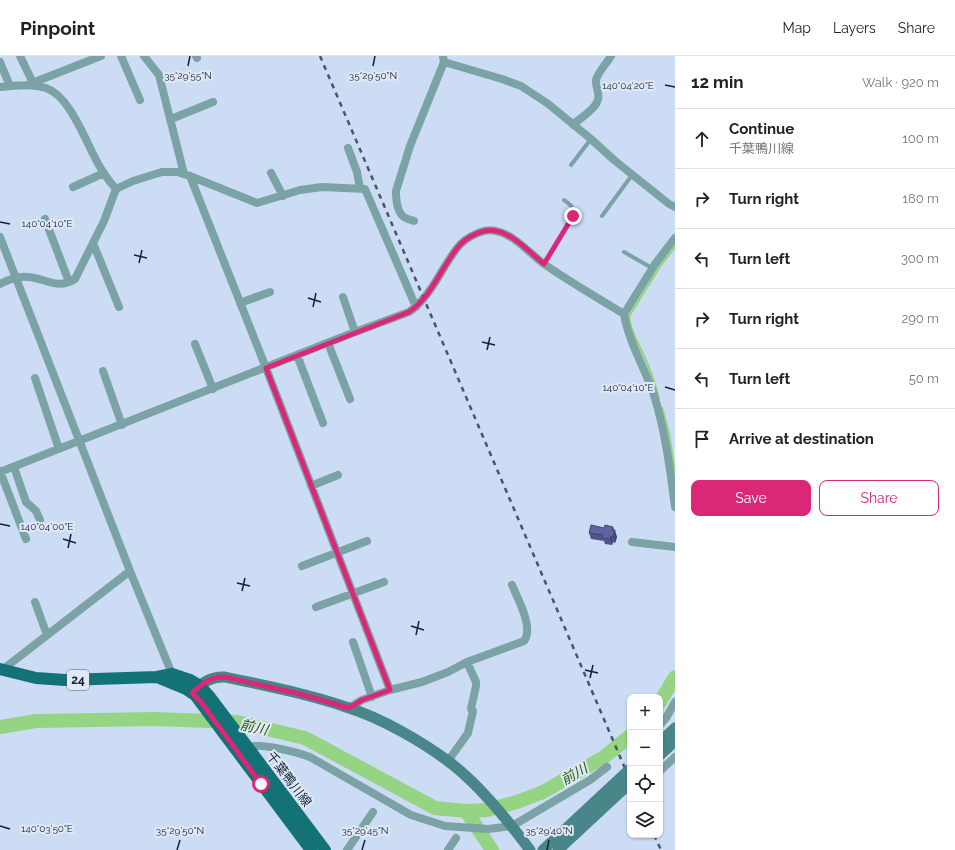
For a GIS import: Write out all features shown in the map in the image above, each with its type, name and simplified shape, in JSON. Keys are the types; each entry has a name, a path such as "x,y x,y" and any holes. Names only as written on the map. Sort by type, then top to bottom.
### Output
{"main road":[{"name":"千葉鴨川線","path":"1,670 36,678 65,680 156,677 172,674 190,680 196,689 201,702 311,850"},
{"name":"千葉鴨川線","path":"156,677 196,689 205,690 325,850"}],"street":[{"path":"20,56 30,84"},
{"path":"121,56 140,100"},
{"path":"144,56 159,74 187,175 240,302 390,690"},
{"path":"573,125 596,105 599,98 596,82 597,77 611,56"},
{"path":"0,87 30,84 96,57"},
{"path":"414,220 404,217 401,213 396,198 396,191 410,146 443,59 521,86 547,103 669,204 675,206"},
{"path":"0,62 10,86"},
{"path":"30,84 46,88 56,94 68,107 100,167 116,189"},
{"path":"171,119 213,102"},
{"path":"348,148 357,172 360,189"},
{"path":"0,284 16,278 29,277 61,285 74,279 104,221 116,189 133,181 162,172 176,172 257,203 300,190 322,188 365,189 416,307"},
{"path":"73,187 104,173"},
{"path":"271,173 283,196"},
{"path":"45,218 69,282"},
{"path":"26,539 0,472 409,312 428,294 459,246 479,233 490,230 497,231 512,238 544,264 624,314 628,330 643,366 666,440 675,507"},
{"path":"0,237 79,442 172,674"},
{"path":"624,314 653,269 674,242"},
{"path":"92,243 119,307"},
{"path":"240,302 270,292"},
{"path":"343,297 355,332"},
{"path":"328,343 350,399"},
{"path":"195,344 213,389"},
{"path":"297,355 323,423"},
{"path":"103,370 122,425"},
{"path":"35,378 59,449"},
{"path":"14,467 26,502 36,511 40,520"},
{"path":"311,486 338,475"},
{"path":"302,566 367,541"},
{"path":"632,542 675,548"},
{"path":"1,670 130,571"},
{"path":"316,606 384,582"},
{"path":"349,708 362,700 390,690 422,682 448,672 467,662 510,648 524,641 527,638 528,632 524,616 512,586"},
{"path":"35,602 47,635"},
{"path":"353,642 372,697"},
{"path":"448,761 468,733 473,712 471,709 476,682 467,662"},
{"path":"196,689 213,678 225,677 300,694 349,708 394,729 448,761 481,791 512,826 526,848"},
{"path":"663,722 675,702"},
{"path":"663,739 675,728"},
{"path":"663,752 675,741"},
{"path":"247,745 256,745 291,751 310,757 412,815 445,826 488,829 512,826 590,780 607,767"},
{"path":"663,767 675,757"},
{"path":"543,850 627,772"},
{"path":"558,850 627,786"},
{"path":"347,850 372,812"},
{"path":"448,850 456,838"}],"lane":[{"path":"570,165 591,139"},
{"path":"602,216 632,174"},
{"path":"544,264 573,216 573,207 564,200"},
{"path":"624,252 653,269"}],"building":[{"path":"591,525 604,528 605,525 613,527 612,530 615,530 613,537 611,536 610,539 602,538 603,535 589,533"}],"waterway":[{"path":"659,399 648,365 632,331 629,316 660,266 675,247"},
{"path":"662,408 669,434 675,473"},
{"name":"前川","path":"663,697 675,677"},
{"name":"前川","path":"0,727 36,721 154,719 237,722 305,738 435,808 466,811 487,810 517,802 543,792 604,757 627,738"},
{"name":"前川","path":"466,811 492,850"}],"railway":[{"path":"320,56 627,773"},
{"path":"655,838 661,850"}],"route":[{"path":"261,784 201,702 192,693 200,686 213,678 225,677 300,694 349,708 362,700 390,690 266,368 409,312 428,294 459,246 466,240 479,233 490,230 497,231 512,238 544,264 573,216"}]}
